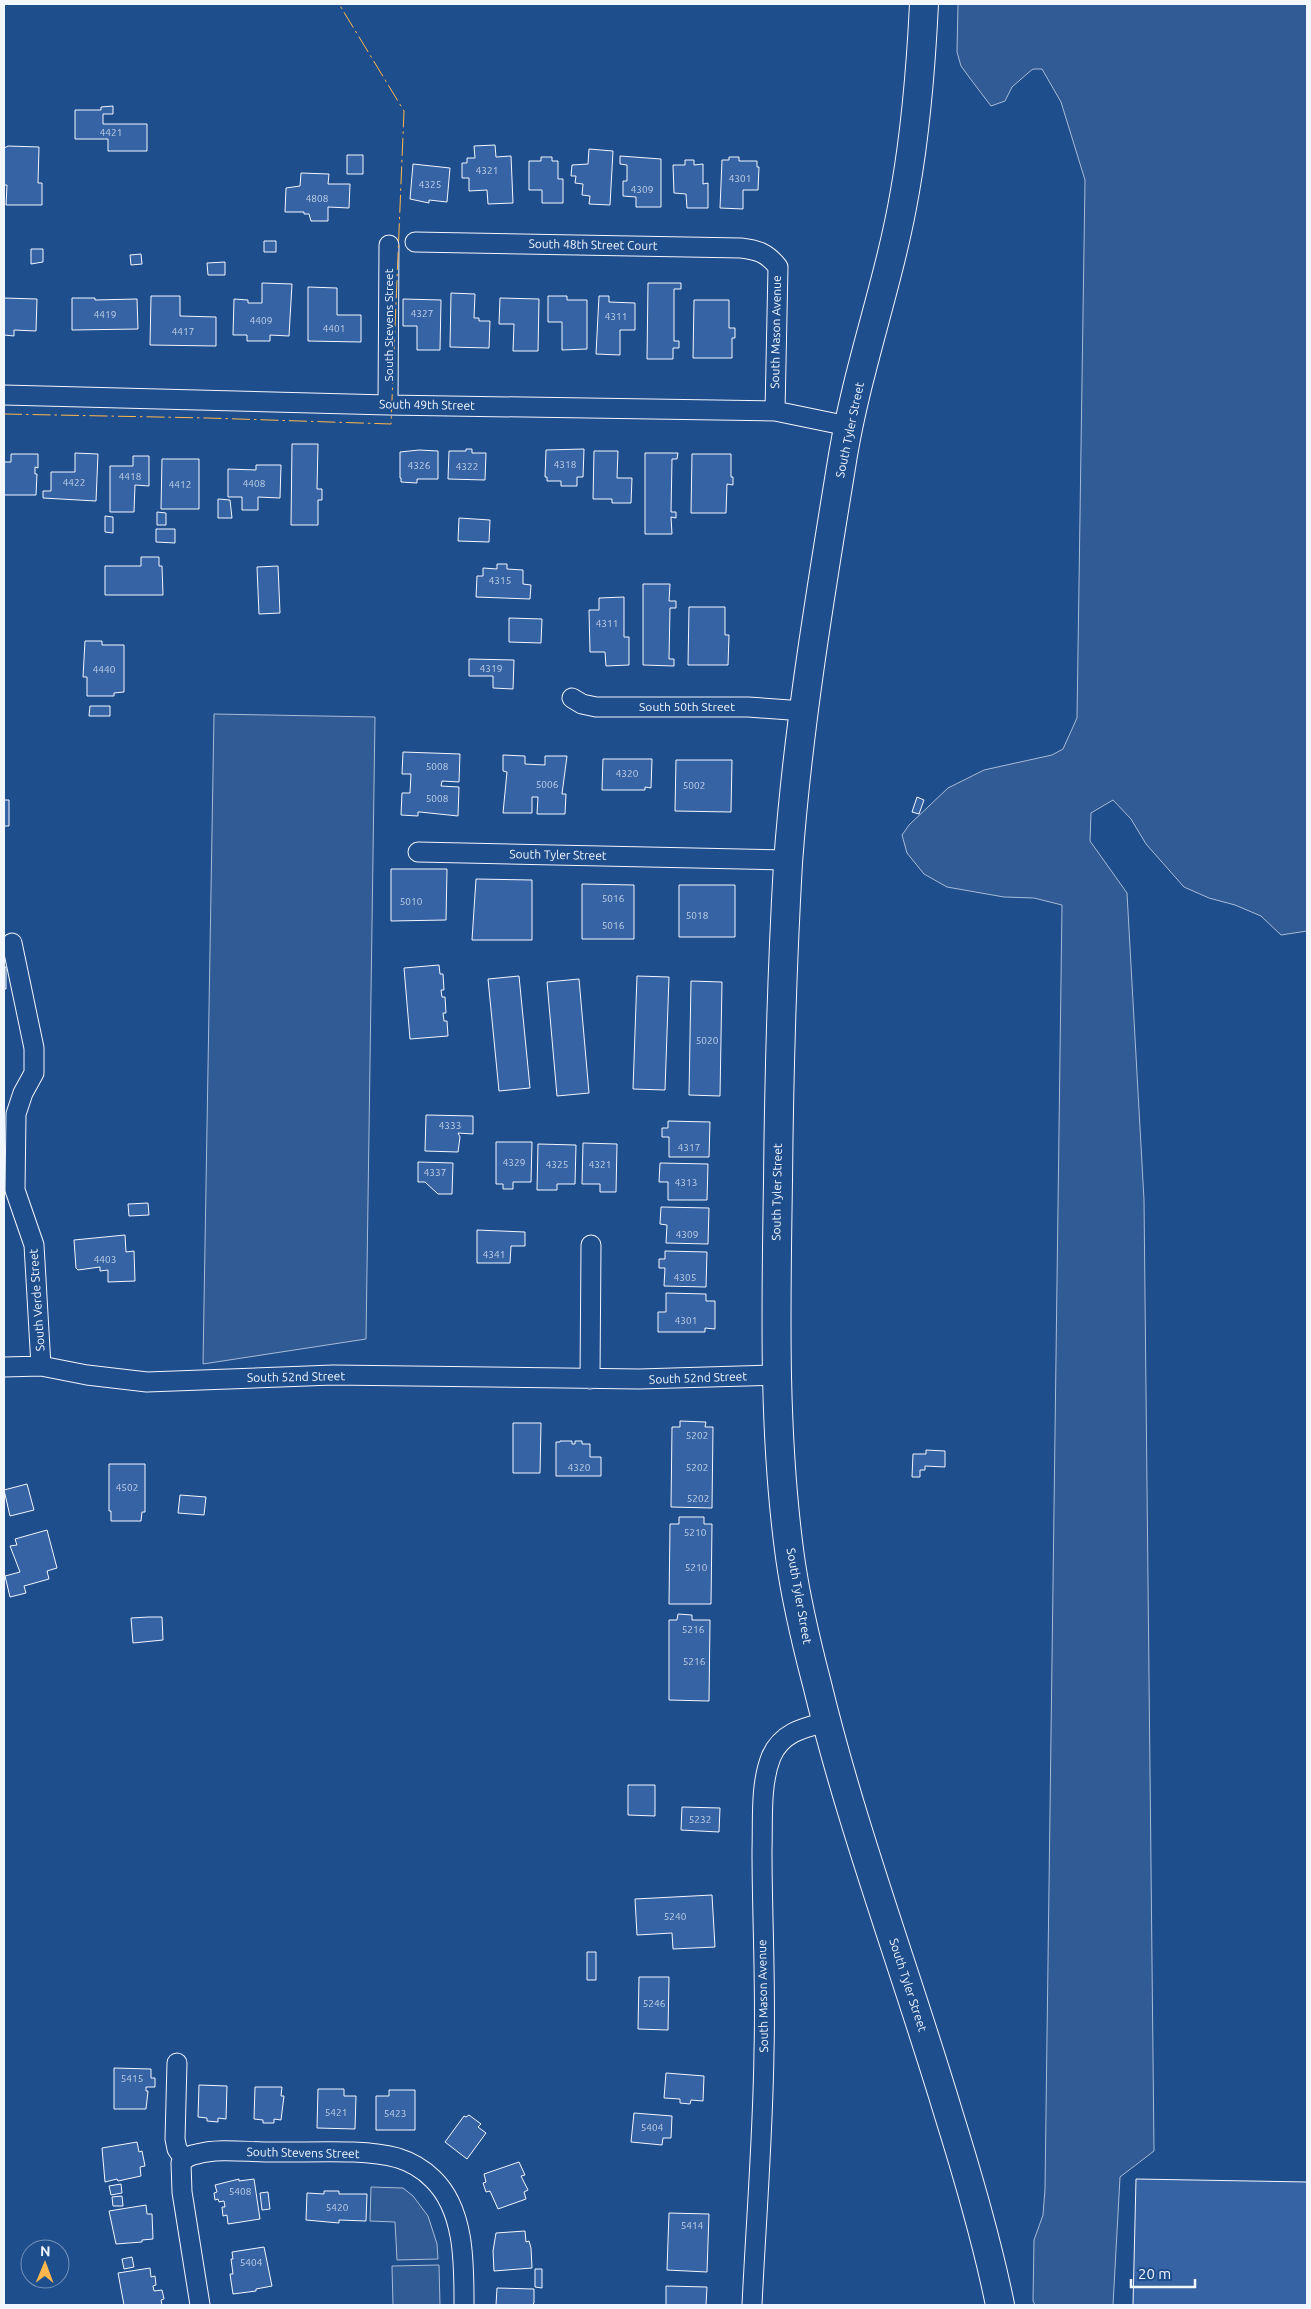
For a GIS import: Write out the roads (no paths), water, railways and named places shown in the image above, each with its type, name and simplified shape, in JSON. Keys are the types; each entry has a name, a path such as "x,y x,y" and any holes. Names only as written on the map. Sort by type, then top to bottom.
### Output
{"main road":[{"name":"South Tyler Street","path":"924,4 916,114 905,194 883,291 848,426 824,569 804,711 789,860 779,1072 777,1376 782,1475 790,1557 802,1625 844,1792 919,2017 971,2188 1000,2305"}],"street":[{"name":"South 48th Street Court","path":"416,242 741,248 755,249 768,255"},
{"name":"South Stevens Street","path":"388,405 389,245"},
{"name":"South Mason Avenue","path":"768,255 778,267 775,411"},
{"name":"South 49th Street","path":"4,395 388,405 775,411 848,426"},
{"name":"South 50th Street","path":"572,698 582,704 596,707 748,707 804,711"},
{"name":"South Tyler Street","path":"418,852 789,860"},
{"name":"South Verde Street","path":"12,943 34,1048 34,1073 23,1093 16,1114 15,1190 34,1245 41,1366"},
{"path":"590,1379 591,1245"},
{"name":"South 52nd Street","path":"4,1366 41,1366 87,1375 147,1382 333,1376 590,1379 777,1376"},
{"name":"South Mason Avenue","path":"752,2305 764,2051 762,1893 764,1784 772,1756 783,1738 807,1727 826,1722"},
{"path":"177,2063 176,2139 184,2159 180,2168 182,2192 200,2305"},
{"name":"South Stevens Street","path":"184,2159 199,2153 309,2152 371,2154 397,2158 408,2162 435,2181 451,2205 461,2246 464,2305"}]}
